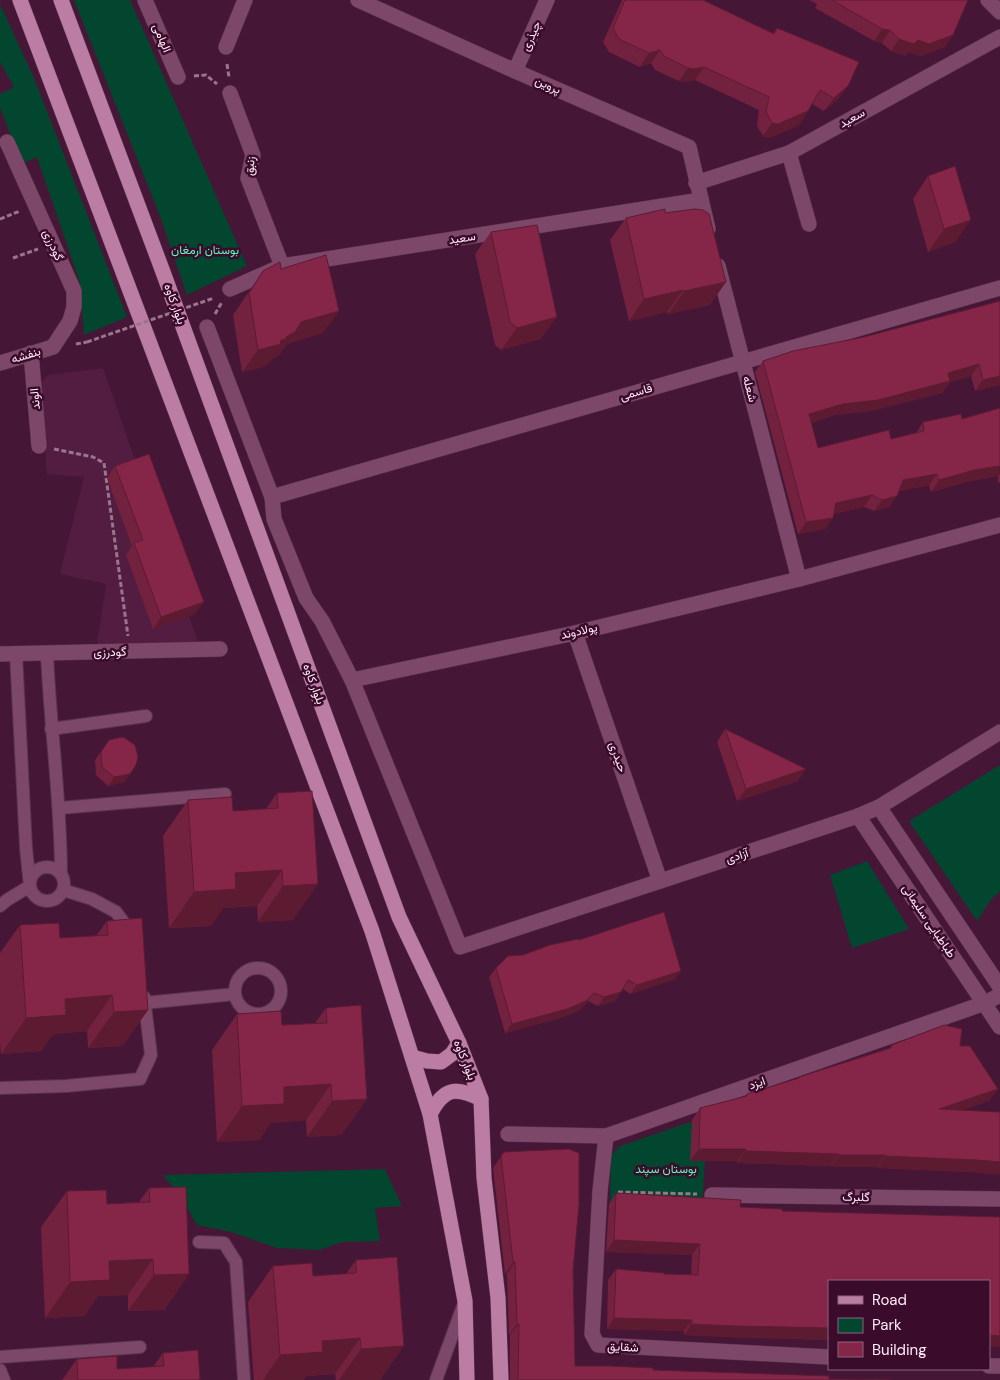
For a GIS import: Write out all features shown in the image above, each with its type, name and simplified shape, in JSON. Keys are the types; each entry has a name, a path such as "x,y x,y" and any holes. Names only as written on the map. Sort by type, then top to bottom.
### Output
{"main road":[{"path":"20,0 368,922 412,1057 430,1114 465,1301 467,1380"},
{"name":"بلوار کاوه","path":"61,0 163,272 399,917 459,1043 481,1099 484,1178 498,1298 501,1380"},
{"path":"412,1057 440,1062 452,1054 459,1043"},
{"path":"430,1114 438,1099 450,1092 464,1091 481,1099"}],"street":[{"name":"الهامی","path":"146,0 178,77"},
{"path":"226,47 245,0"},
{"name":"پروین","path":"358,0 689,147 701,200"},
{"name":"چیذری","path":"515,71 547,0"},
{"path":"988,0 1000,12"},
{"name":"سعید","path":"696,184 789,153 1000,36"},
{"name":"زنبق","path":"230,93 253,155 248,178 282,266"},
{"name":"گودرزی","path":"7,142 74,290 74,307 70,321 53,347"},
{"path":"789,153 809,224"},
{"name":"سعید","path":"230,289 282,266 701,200"},
{"name":"شعله","path":"701,200 799,579"},
{"name":"قاسمی","path":"272,497 1000,288"},
{"path":"207,327 272,497 274,519 306,598 322,620 352,680"},
{"name":"بنفشه","path":"0,363 53,347"},
{"name":"الوند","path":"31,353 39,446"},
{"name":"پولادوند","path":"352,680 575,633 799,579 1000,525"},
{"name":"حیدری","path":"575,633 660,882"},
{"name":"گودرزی","path":"0,654 220,649"},
{"name":"آزادی","path":"352,680 460,946 858,816 879,807 1000,732"},
{"name":"طباطبایی سلیمانی","path":"879,807 1000,987"},
{"name":"طباطبایی سلیمانی","path":"858,816 1000,1027"},
{"name":"ایزد","path":"508,1134 606,1136 985,1004 1000,995"},
{"name":"شقایق","path":"606,1136 600,1191 592,1334 598,1345 828,1357"},
{"name":"گلبرگ","path":"712,1194 1000,1199"}],"lane":[{"path":"47,653 51,729 60,808 61,874"},
{"path":"0,906 30,886 32,876 40,868 52,868 61,874 64,879 64,890 56,899 45,901 35,896 30,886 26,848 16,654"},
{"path":"51,729 146,716"},
{"path":"60,808 225,794"},
{"path":"64,890 92,899 116,912 139,944"},
{"path":"0,1088 66,1086 140,1079 151,1055 142,983"},
{"path":"144,1003 236,994"},
{"path":"199,1242 224,1243 236,1262 244,1380"},
{"path":"436,1380 465,1301"},
{"path":"0,1357 140,1347"},
{"path":"0,1370 4,1380"}],"path":[{"path":"226,47 230,93"},
{"path":"178,77 206,75 230,93"},
{"path":"13,258 52,244"},
{"path":"207,327 230,289"},
{"path":"88,342 214,298"},
{"path":"39,446 93,457 104,463 130,651"},
{"path":"600,1191 712,1194"}],"shaded area":[{"path":"103,368 199,645 97,645 106,584 60,574 84,477 47,474 41,383 48,375"}],"green space":[{"name":"بوستان ارمغان","path":"74,0 130,0 247,266 187,295 160,216"},
{"path":"0,4 34,78 127,317 84,335 80,283 37,157 22,164 0,108 0,94 14,87 0,62"},
{"path":"1000,765 1000,891 990,901 977,921 909,821"},
{"path":"867,861 909,929 852,948 830,875"},
{"name":"بوستان سپند","path":"708,1116 702,1207 610,1204 611,1155 620,1146"},
{"path":"385,1169 402,1206 375,1208 380,1241 342,1242 320,1250 277,1248 231,1232 197,1225 179,1194 163,1175"}],"building":[{"path":"625,0 703,0 774,34 777,28 859,62 848,86 834,98 820,90 808,111 778,124 772,123 766,112 769,97 704,67 688,68 664,56 660,50 649,53 619,39 613,28"},
{"path":"832,0 968,0 953,35 929,44 918,40 914,44 899,39 890,30 882,29"},
{"path":"955,166 971,220 944,229 928,176"},
{"path":"665,209 665,213 695,209 703,210 709,214 726,282 644,299 626,218"},
{"path":"537,225 557,317 517,328 510,322 491,232"},
{"path":"326,255 339,311 301,322 295,332 280,341 281,344 258,350 249,293 263,271 280,262 281,269"},
{"path":"1000,301 1000,376 983,380 979,364 948,373 950,381 878,400 843,404 809,414 818,448 889,430 891,439 924,431 923,422 961,414 962,419 1000,408 1000,466 974,470 939,480 937,474 903,480 897,496 882,500 872,495 836,503 833,518 806,522 763,361 793,351 864,337"},
{"path":"149,454 204,602 161,617 134,543 143,540 115,466"},
{"path":"725,729 806,769 746,789"},
{"path":"123,737 135,745 138,757 136,765 130,774 114,777 102,767 101,752 109,740"},
{"path":"312,791 318,884 283,886 282,870 235,873 236,889 194,892 188,800 232,797 233,811 278,808 277,793"},
{"path":"664,912 681,971 637,985 628,980 621,992 604,997 594,993 586,1001 567,1009 512,1024 496,968 508,956 523,955 550,945 579,940"},
{"path":"142,918 148,1010 114,1012 112,995 65,999 66,1015 26,1018 20,925 59,923 60,938 108,935 107,921"},
{"path":"361,1005 367,1099 332,1101 331,1084 284,1087 284,1104 242,1106 237,1014 281,1011 282,1025 327,1023 326,1008"},
{"path":"944,1025 962,1029 960,1046 970,1046 998,1089 939,1109 1000,1112 1000,1162 885,1155 745,1151 746,1149 699,1149 700,1108 747,1096 747,1094 891,1048 892,1045"},
{"path":"569,1149 579,1153 579,1204 573,1270 575,1366 829,1376 829,1379 892,1380 518,1380 519,1324 517,1324 515,1262 513,1262 501,1156 504,1152"},
{"path":"186,1187 189,1274 154,1275 153,1259 109,1261 110,1280 70,1282 67,1191 106,1190 107,1204 150,1202 149,1188"},
{"path":"616,1193 741,1200 740,1207 782,1209 782,1211 1000,1217 1000,1336 990,1335 990,1280 828,1280 828,1328 691,1324 692,1320 614,1318 616,1269 698,1275 700,1244 614,1240"},
{"path":"397,1257 404,1346 361,1349 360,1338 322,1341 323,1352 280,1355 273,1266 312,1263 313,1276 356,1273 356,1260"},
{"path":"198,1350 200,1380 78,1380 77,1359 117,1356 117,1369 164,1366 163,1353"}]}
